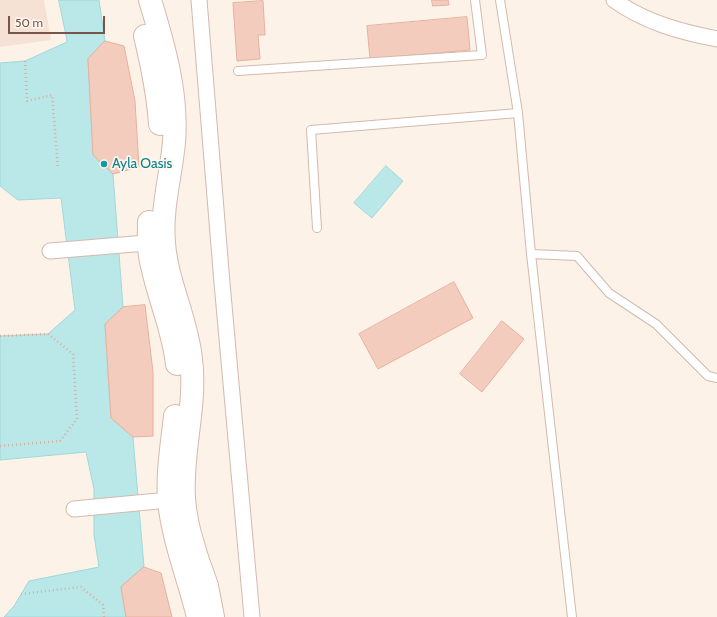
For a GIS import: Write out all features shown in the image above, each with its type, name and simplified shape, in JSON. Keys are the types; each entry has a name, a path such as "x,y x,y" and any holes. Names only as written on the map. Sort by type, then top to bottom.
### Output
{"street":[{"path":"135,0 151,58 159,102 159,148 148,243 153,272 174,344 178,374 178,388 169,468 170,500 174,527 198,617"},
{"path":"148,243 163,221 174,141 174,104 168,64 150,0"},
{"path":"200,0 222,283 252,617"},
{"path":"614,0 654,22 686,33 717,39"},
{"path":"50,251 148,243"},
{"path":"74,509 170,500"},
{"path":"170,500 192,542 206,585 213,617"}],"lane":[{"path":"238,71 482,55 475,0"},
{"path":"500,0 518,112 531,254 572,617"},
{"path":"317,228 311,130 518,112"},
{"path":"531,254 577,256 609,293 656,324 708,376 717,378"}],"path":[{"path":"25,60 27,101 52,95 58,169"},
{"path":"0,336 48,334 73,354 78,419 60,441 0,446"},
{"path":"21,594 81,587 103,605 104,617"}],"shaded area":[{"path":"0,0 44,0 51,40 0,47"}],"water":[{"name":"Ayla Oasis","path":"59,0 99,0 105,41 88,59 93,154 113,174 123,307 105,324 111,418 133,437 144,567 121,587 126,617 4,617 14,606 29,581 99,567 94,535 94,489 86,452 0,460 0,336 48,334 75,310 61,198 18,200 0,186 0,63 25,61 67,42"},
{"path":"386,166 403,181 372,218 354,203"}],"building":[{"path":"432,0 448,0 449,5 433,6"},
{"path":"263,1 265,35 258,35 260,59 237,61 233,3"},
{"path":"467,17 470,50 370,59 367,26"},
{"path":"105,41 124,46 135,101 139,167 113,174 93,155 88,59"},
{"path":"454,282 473,318 378,369 359,334"},
{"path":"145,305 153,372 153,436 133,437 111,418 105,324 123,307"},
{"path":"502,321 524,339 482,392 460,374"},
{"path":"144,567 161,573 172,617 126,617 121,587"}],"place":[{"name":"Ayla Oasis","path":"104,164"}]}
